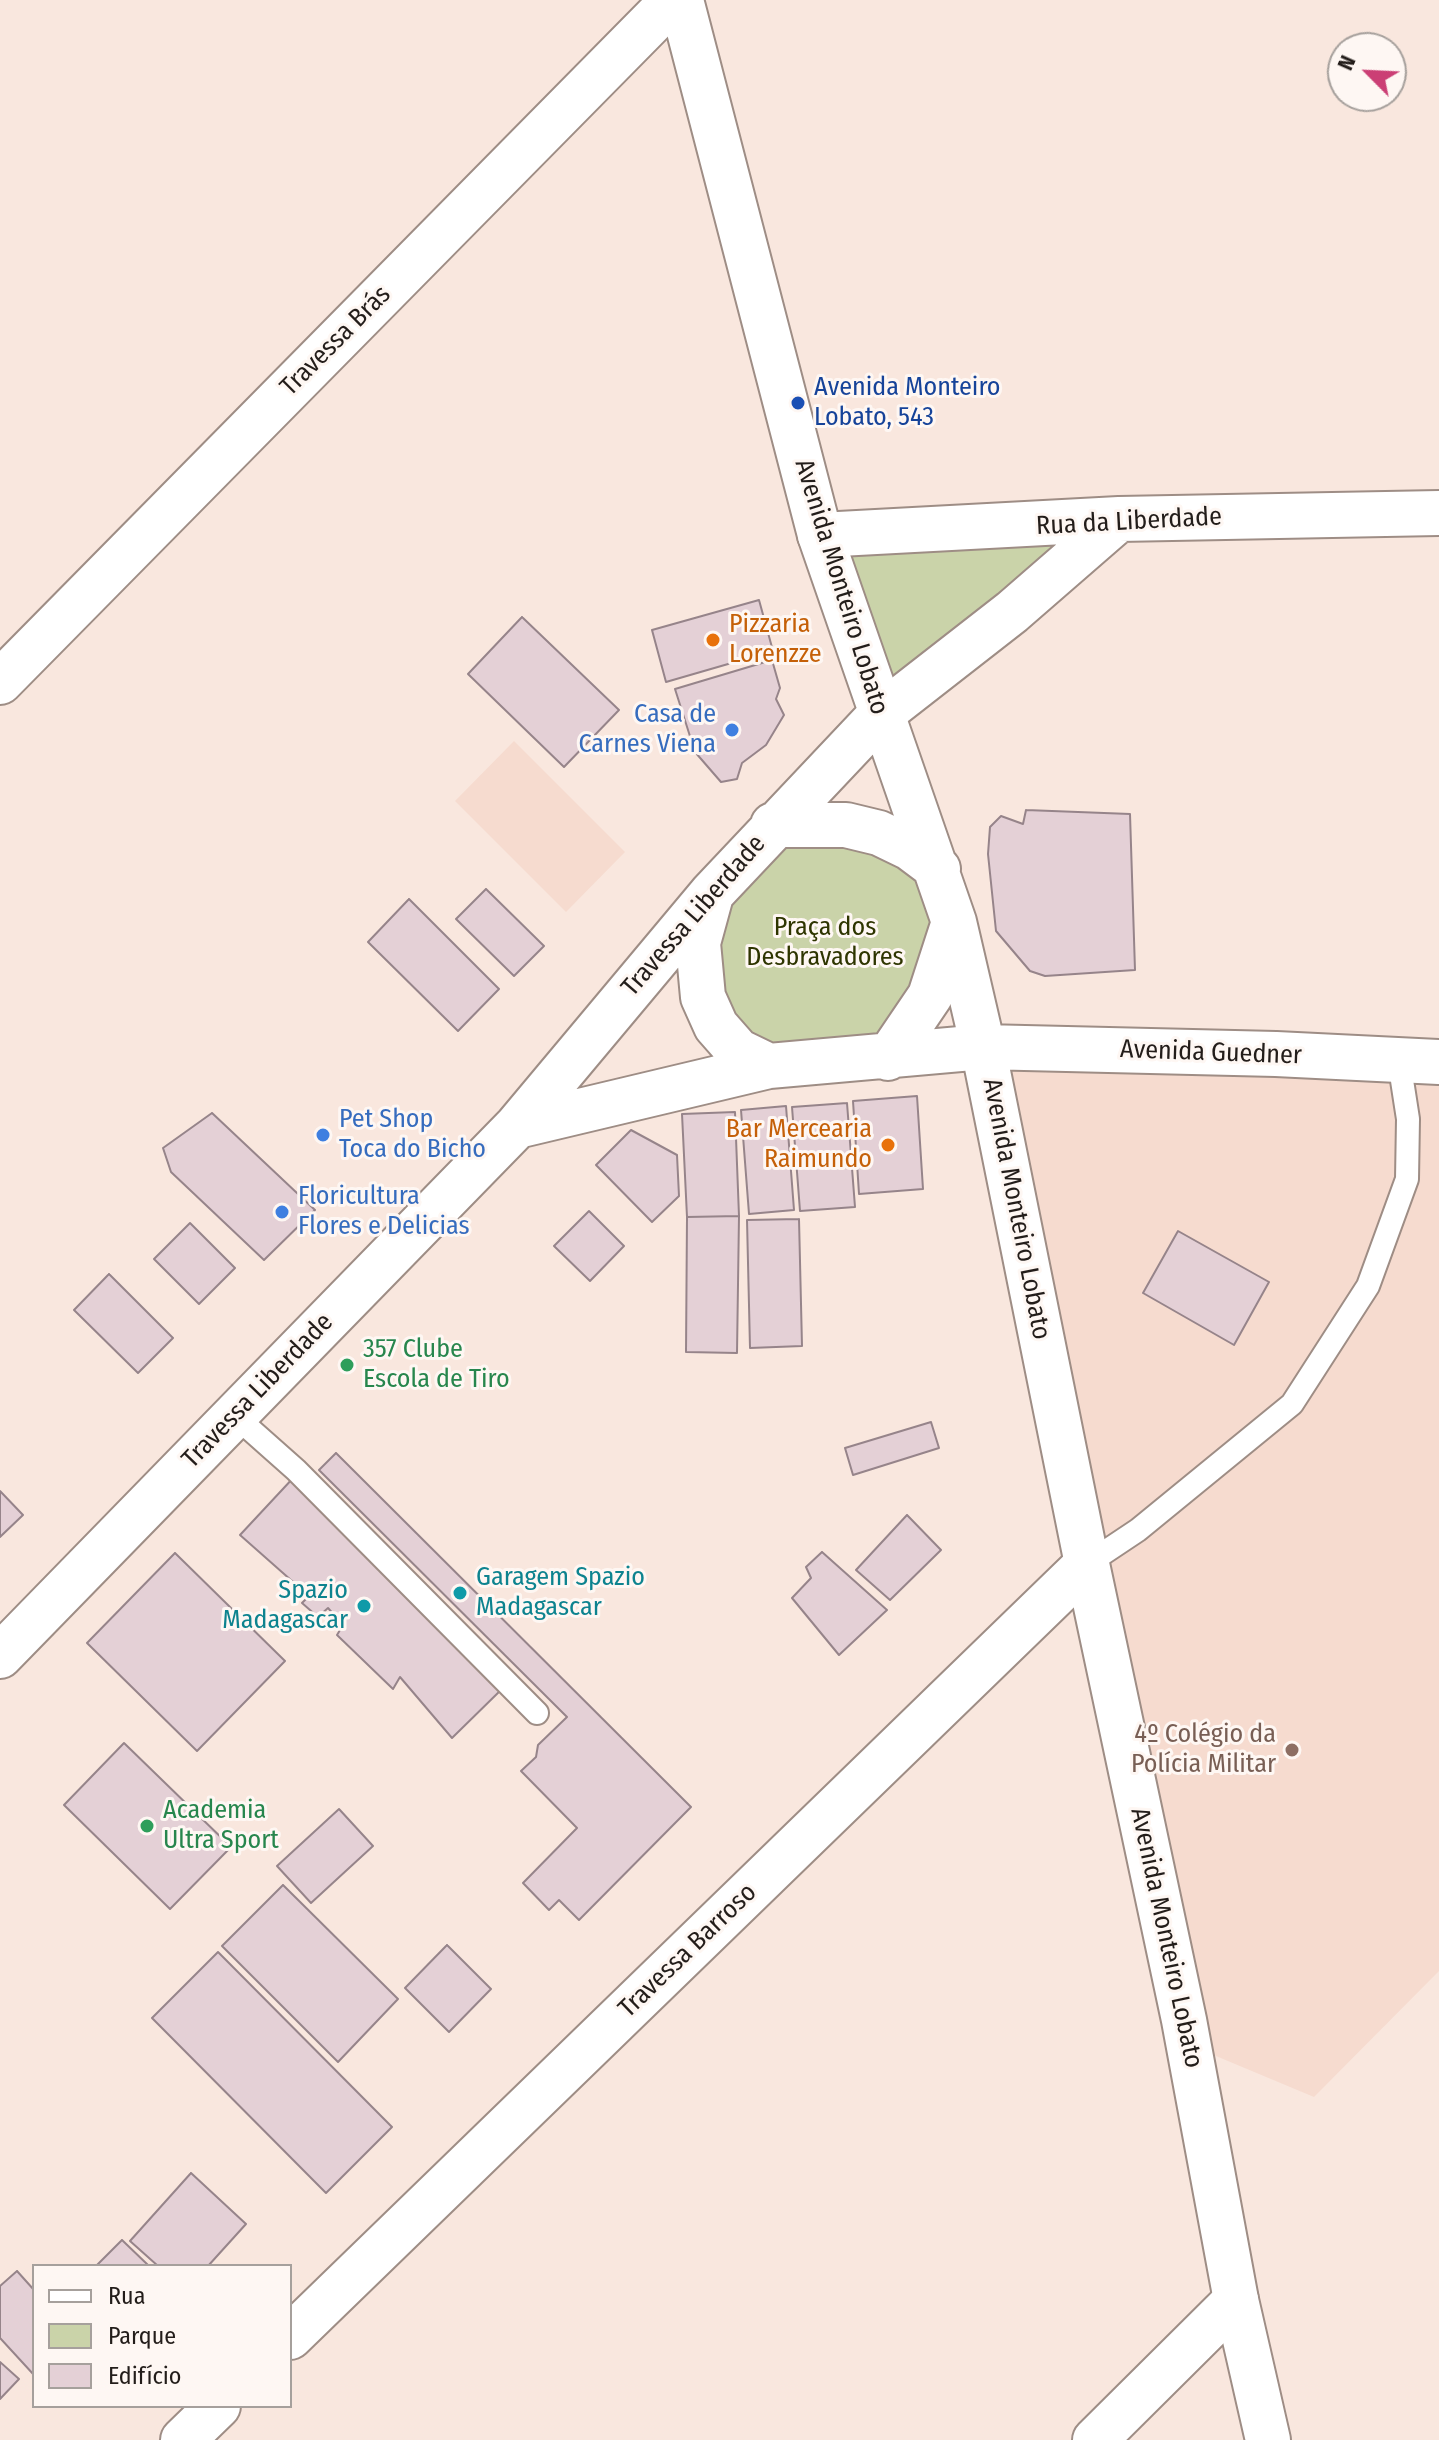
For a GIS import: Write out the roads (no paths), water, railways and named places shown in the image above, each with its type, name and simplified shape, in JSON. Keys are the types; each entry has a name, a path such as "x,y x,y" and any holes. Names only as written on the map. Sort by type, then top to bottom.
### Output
{"street":[{"name":"Travessa Brás","path":"0,682 673,0"},
{"name":"Avenida Monteiro Lobato","path":"681,0 820,535 954,922 983,1047 1087,1564 1184,2020 1236,2300 1268,2440"},
{"name":"Rua da Liberdade","path":"820,535 1119,519 1439,513"},
{"name":"Travessa Liberdade","path":"0,1656 517,1126 712,893 880,715 1012,612 1119,519"},
{"path":"773,825 846,825 879,833 910,848 938,869"},
{"path":"712,893 698,943 703,997 716,1026 738,1051 769,1066"},
{"path":"888,1058 930,996 954,922"},
{"path":"517,1126 769,1066 888,1058 983,1047"},
{"name":"Avenida Guedner","path":"983,1047 1276,1054 1419,1061"},
{"name":"Travessa Barroso","path":"292,2335 1087,1564"},
{"path":"1095,2440 1236,2300"},
{"path":"183,2440 216,2408"}],"lane":[{"path":"1087,1564 1138,1530 1292,1404 1368,1286 1407,1179 1408,1119 1419,1061"},
{"path":"234,1415 296,1470 537,1713"}],"place":[{"name":"Avenida Monteiro Lobato, 543","path":"798,403"},
{"name":"Pizzaria Lorenzze","path":"713,640"},
{"name":"Casa de Carnes Viena","path":"732,730"},
{"name":"Pet Shop Toca do Bicho","path":"323,1135"},
{"name":"Bar Mercearia Raimundo","path":"888,1145"},
{"name":"Floricultura Flores e Delicias","path":"282,1212"},
{"name":"357 Clube Escola de Tiro","path":"347,1365"},
{"name":"Garagem Spazio Madagascar","path":"460,1593"},
{"name":"Spazio Madagascar","path":"364,1606"},
{"name":"4º Colégio da Polícia Militar","path":"1292,1750"},
{"name":"Academia Ultra Sport","path":"147,1826"}],"park label":[{"name":"Praça dos Desbravadores","path":"825,943"}]}
